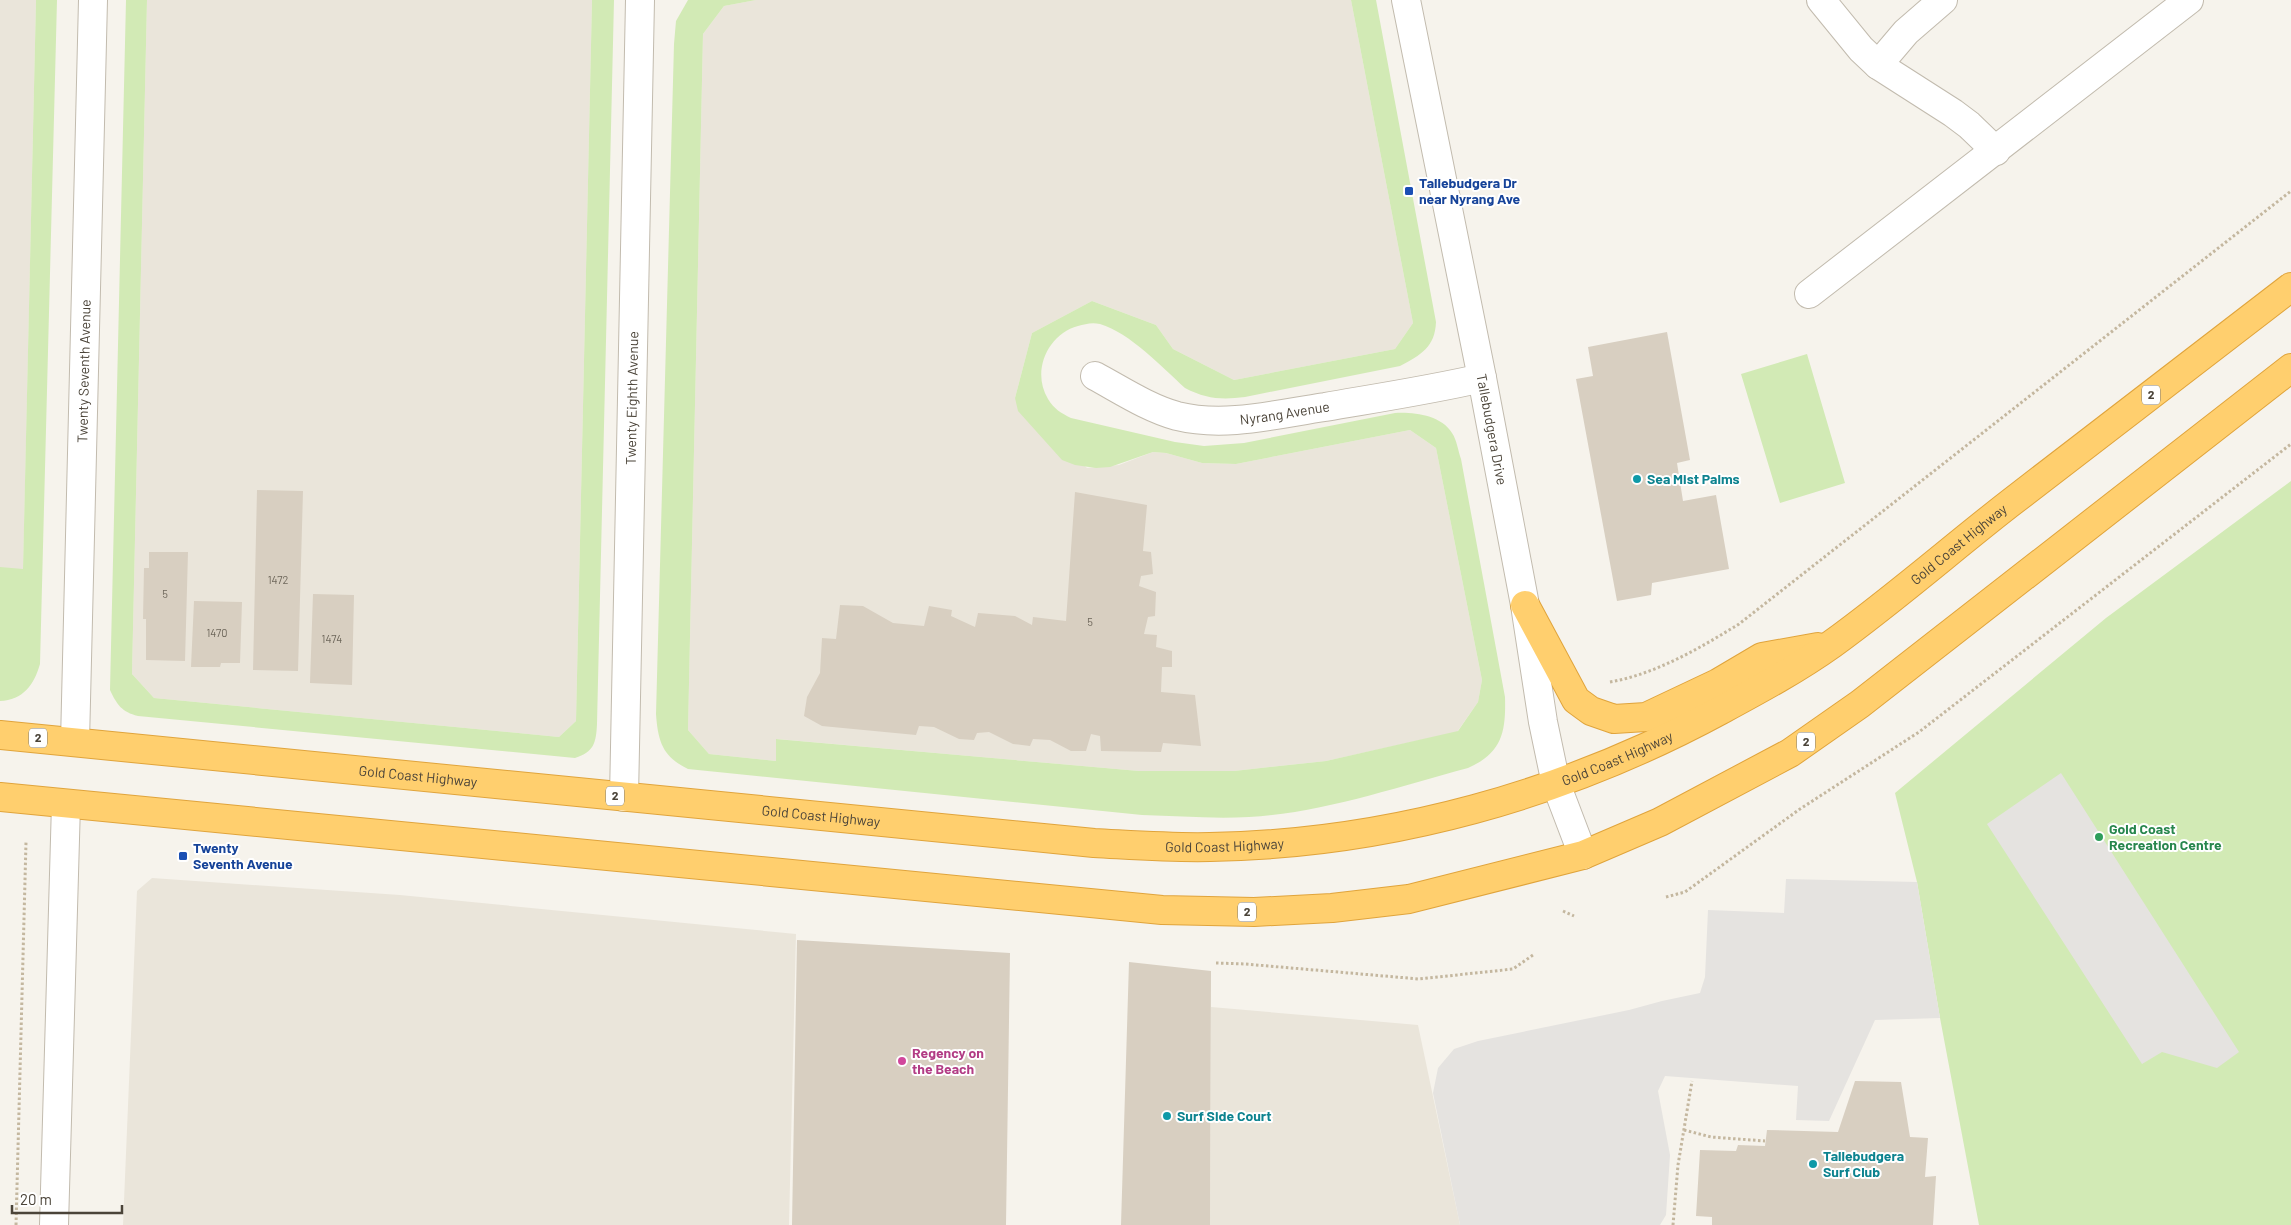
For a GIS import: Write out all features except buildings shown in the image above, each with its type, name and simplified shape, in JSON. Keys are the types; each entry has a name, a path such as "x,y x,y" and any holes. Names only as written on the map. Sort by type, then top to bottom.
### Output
{"highway":[{"name":"Gold Coast Highway","path":"0,735 1094,843 1211,847 1275,844 1387,830 1485,808 1603,767 1694,725 1786,674 1832,645 2003,509 2291,287"},
{"name":"2","path":"0,797 1162,910 1254,912 1332,908 1409,899 1583,855 1660,822 1790,753 1860,704 1927,653 2291,368"},
{"path":"1525,605 1576,700 1591,712 1614,719 1646,717 1718,682 1762,657 1832,645"}],"street":[{"name":"Twenty Seventh Avenue","path":"75,742 93,0"},
{"name":"Twenty Eighth Avenue","path":"624,797 640,0"},
{"name":"Tallebudgera Drive","path":"1406,0 1482,378 1525,605 1543,722 1556,784 1583,855"},
{"path":"1820,0 1861,49 1878,65 1953,113 1969,125 1996,151"},
{"path":"1878,65 1906,32 1943,0"},
{"path":"1809,294 2189,0"},
{"name":"Nyrang Avenue","path":"1095,376 1155,408 1176,416 1199,420 1256,418 1435,389 1482,378"},
{"path":"54,1225 66,804"}],"path":[{"path":"1607,682 1632,678 1709,642 1738,624 2291,192"},
{"path":"1666,897 1685,892 1800,809 1919,732 2291,444"},
{"path":"16,1225 26,842"},
{"path":"1563,911 1574,916"},
{"path":"1216,963 1419,979 1514,969 1533,955"},
{"path":"1673,1225 1678,1165 1692,1081"},
{"path":"1684,1130 1711,1137 1765,1140"}],"shaded area":[{"path":"0,0 36,0 21,662 0,681"},
{"path":"147,0 592,0 576,721 559,737 154,698 132,674"},
{"path":"756,0 1351,0 1413,323 1395,349 1234,380 1173,349 1156,325 1092,301 1032,333 1015,398 1087,468 1119,465 1153,452 1166,453 1202,463 1236,464 1410,430 1436,448 1482,680 1478,702 1457,732 1326,761 1234,771 1139,771 777,739 776,761 709,754 688,730 703,34 724,6"},
{"path":"2061,773 2239,1052 2217,1068 2162,1052 2142,1064 1987,824"},
{"path":"152,878 400,895 796,934 789,1225 123,1225 137,891"},
{"path":"1786,879 1917,882 1940,1018 1875,1020 1829,1121 1796,1120 1798,1086 1665,1076 1658,1091 1670,1155 1666,1215 1660,1225 1460,1225 1433,1093 1438,1068 1454,1049 1478,1041 1629,1010 1700,993 1705,977 1708,910 1784,913"},
{"path":"1211,1007 1418,1025 1460,1225 1210,1225"}],"green space":[{"path":"36,0 57,0 40,664 31,685 26,690 15,698 0,701 0,567 23,569"},
{"path":"126,0 147,0 132,674 154,698 559,737 576,721 592,0 614,0 597,724 595,742 586,753 575,758 138,716 124,710 115,700 110,690"},
{"path":"688,0 756,0 724,6 703,34 688,730 709,754 776,761 776,739 1139,771 1234,771 1326,761 1458,731 1478,702 1482,680 1436,448 1410,430 1236,464 1202,463 1166,453 1153,452 1110,467 1096,468 1075,465 1062,460 1018,411 1015,398 1032,333 1092,301 1156,325 1173,349 1234,380 1395,349 1413,323 1351,0 1376,0 1436,322 1433,338 1426,349 1400,366 1245,397 1221,398 1207,396 1185,388 1156,361 1123,335 1111,328 1091,323 1067,330 1058,337 1045,355 1041,377 1043,388 1050,402 1058,410 1071,418 1175,442 1204,446 1244,443 1395,413 1418,414 1434,418 1447,427 1455,439 1461,459 1505,697 1503,731 1500,740 1488,756 1468,768 1332,805 1277,815 1222,818 1142,815 688,769 667,754 660,741 656,714 674,44 676,21"},
{"path":"1807,354 1845,483 1780,503 1741,374"},
{"name":"Gold Coast Recreation Centre","path":"2291,481 2291,1225 1979,1225 1940,1018 1917,882 1895,793 2106,618"}],"place":[{"name":"Tallebudgera Dr near Nyrang Ave","path":"1409,191"},
{"name":"Sea Mist Palms","path":"1637,479"},
{"name":"Gold Coast Recreation Centre","path":"2099,837"},
{"name":"Twenty Seventh Avenue","path":"183,856"},
{"name":"Regency on the Beach","path":"902,1061"},
{"name":"Surf Side Court","path":"1167,1116"},
{"name":"Tallebudgera Surf Club","path":"1813,1164"}]}
